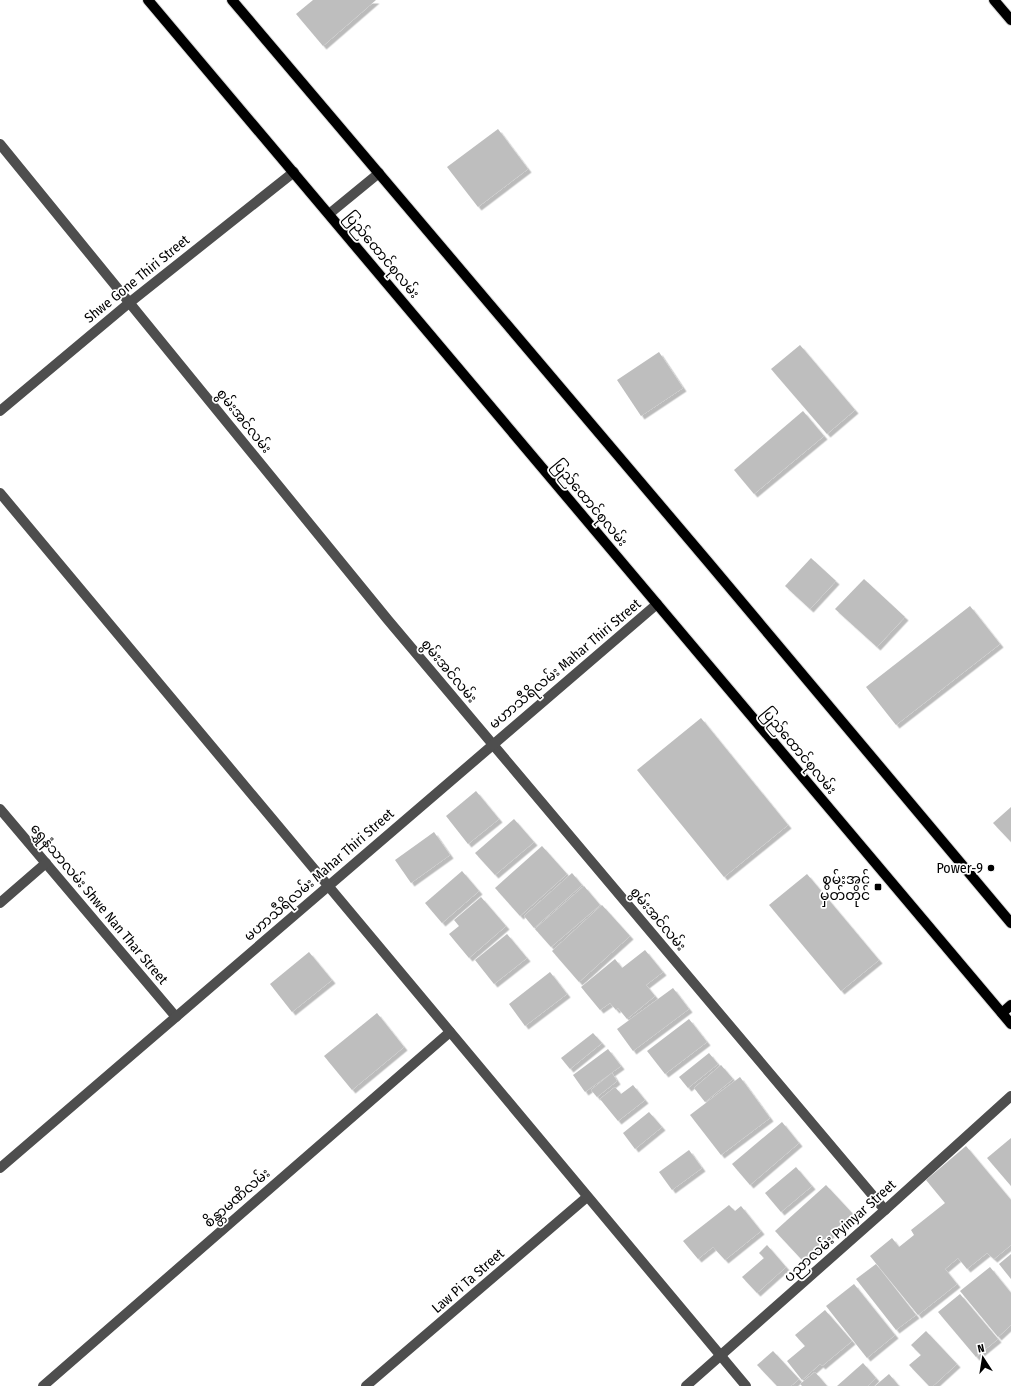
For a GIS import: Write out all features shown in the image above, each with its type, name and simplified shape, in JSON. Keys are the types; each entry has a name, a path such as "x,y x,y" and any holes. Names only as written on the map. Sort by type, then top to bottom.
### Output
{"main road":[{"name":"ပြည်ထောင်စုလမ်း","path":"148,0 1011,1024"},
{"path":"232,0 704,557 1011,923"},
{"path":"994,0 1011,20"},
{"path":"1002,1013 1011,1005"}],"street":[{"name":"စွမ်းအင်လမ်း","path":"0,144 388,620 885,1210"},
{"name":"Shwe Gone Thiri Street","path":"0,411 129,303 294,172"},
{"path":"329,214 379,172"},
{"path":"0,493 746,1386"},
{"name":"မဟာသီရိလမ်း Mahar Thiri Street","path":"0,1168 492,744 657,604"},
{"name":"ရွှေနံသာလမ်း Shwe Nan Thar Street","path":"0,809 176,1017"},
{"path":"0,903 46,863"},
{"name":"စိန္တာမဏိလမ်း","path":"43,1386 450,1032"},
{"name":"ပညာလမ်း Pyinyar Street","path":"686,1386 1011,1096"},
{"name":"Law Pi Ta Street","path":"366,1386 587,1197"}],"building":[{"path":"313,0 376,0 323,46 296,14"},
{"path":"498,129 528,169 478,207 447,167"},
{"path":"800,345 855,410 827,434 771,369"},
{"path":"659,352 683,388 641,416 617,380"},
{"path":"803,411 824,436 754,494 734,470"},
{"path":"811,558 836,581 810,609 785,586"},
{"path":"864,579 905,617 877,647 835,609"},
{"path":"970,606 1000,644 896,725 866,687"},
{"path":"701,718 788,825 724,877 637,770"},
{"path":"476,791 499,819 468,844 446,816"},
{"path":"1011,807 1011,842 993,823"},
{"path":"514,819 534,842 495,875 475,853"},
{"path":"434,832 450,855 411,883 395,860"},
{"path":"542,846 567,874 520,916 495,888"},
{"path":"462,871 479,891 442,923 425,903"},
{"path":"572,873 582,885 534,928 524,916"},
{"path":"807,874 879,960 841,991 769,905"},
{"path":"584,886 600,905 551,947 535,929"},
{"path":"481,897 506,926 469,958 449,934 459,926 454,920"},
{"path":"602,905 630,936 579,982 552,951"},
{"path":"507,934 527,958 494,984 475,960"},
{"path":"645,950 663,972 646,985 655,996 627,1019 618,1008 616,1010 610,1003 600,1010 581,987 615,959 622,968"},
{"path":"309,952 332,980 292,1012 270,984"},
{"path":"550,972 567,994 525,1026 509,1004"},
{"path":"673,988 689,1009 633,1051 617,1029"},
{"path":"377,1013 404,1047 352,1090 324,1056"},
{"path":"689,1019 707,1042 665,1074 647,1051"},
{"path":"593,1033 602,1043 570,1069 561,1058"},
{"path":"608,1049 621,1066 585,1092 573,1075"},
{"path":"709,1053 718,1064 688,1088 679,1077"},
{"path":"721,1065 733,1079 705,1102 694,1088"},
{"path":"612,1073 617,1081 597,1097 591,1090"},
{"path":"740,1077 770,1118 721,1155 690,1115"},
{"path":"633,1085 645,1100 618,1121 600,1099 615,1087 621,1094"},
{"path":"649,1112 662,1127 635,1149 623,1133"},
{"path":"782,1122 799,1143 750,1185 732,1164"},
{"path":"1011,1138 1011,1186 987,1158"},
{"path":"966,1146 1011,1200 1011,1245 994,1259 987,1253 967,1269 958,1258 945,1269 957,1284 918,1315 870,1256 892,1238 899,1247 914,1235 911,1230 945,1203 926,1180"},
{"path":"689,1150 702,1168 672,1190 659,1172"},
{"path":"796,1167 812,1186 781,1212 765,1193"},
{"path":"826,1185 853,1214 802,1260 775,1231"},
{"path":"729,1205 735,1211 741,1206 761,1231 725,1260 713,1247 698,1259 683,1241"},
{"path":"767,1245 786,1267 757,1293 742,1277 764,1258 759,1253"},
{"path":"1011,1254 1011,1279 999,1264"},
{"path":"876,1264 916,1315 896,1330 856,1279"},
{"path":"990,1267 1011,1293 1011,1325 998,1337 960,1291"},
{"path":"854,1284 895,1335 867,1358 826,1306"},
{"path":"960,1294 998,1339 976,1357 938,1312"},
{"path":"825,1310 852,1341 822,1366 820,1364 802,1380 787,1361 805,1346 795,1335"},
{"path":"926,1331 957,1364 933,1386 929,1386 909,1365 921,1355 911,1345"},
{"path":"773,1351 799,1379 791,1386 777,1386 757,1365"},
{"path":"863,1363 876,1378 868,1386 837,1386"},
{"path":"815,1372 827,1386 802,1386 800,1384"},
{"path":"889,1374 899,1386 875,1386"}],"place":[{"name":"Power-9","path":"991,868"},
{"name":"စွမ်းအင် မှတ်တိုင်","path":"878,887"}]}
